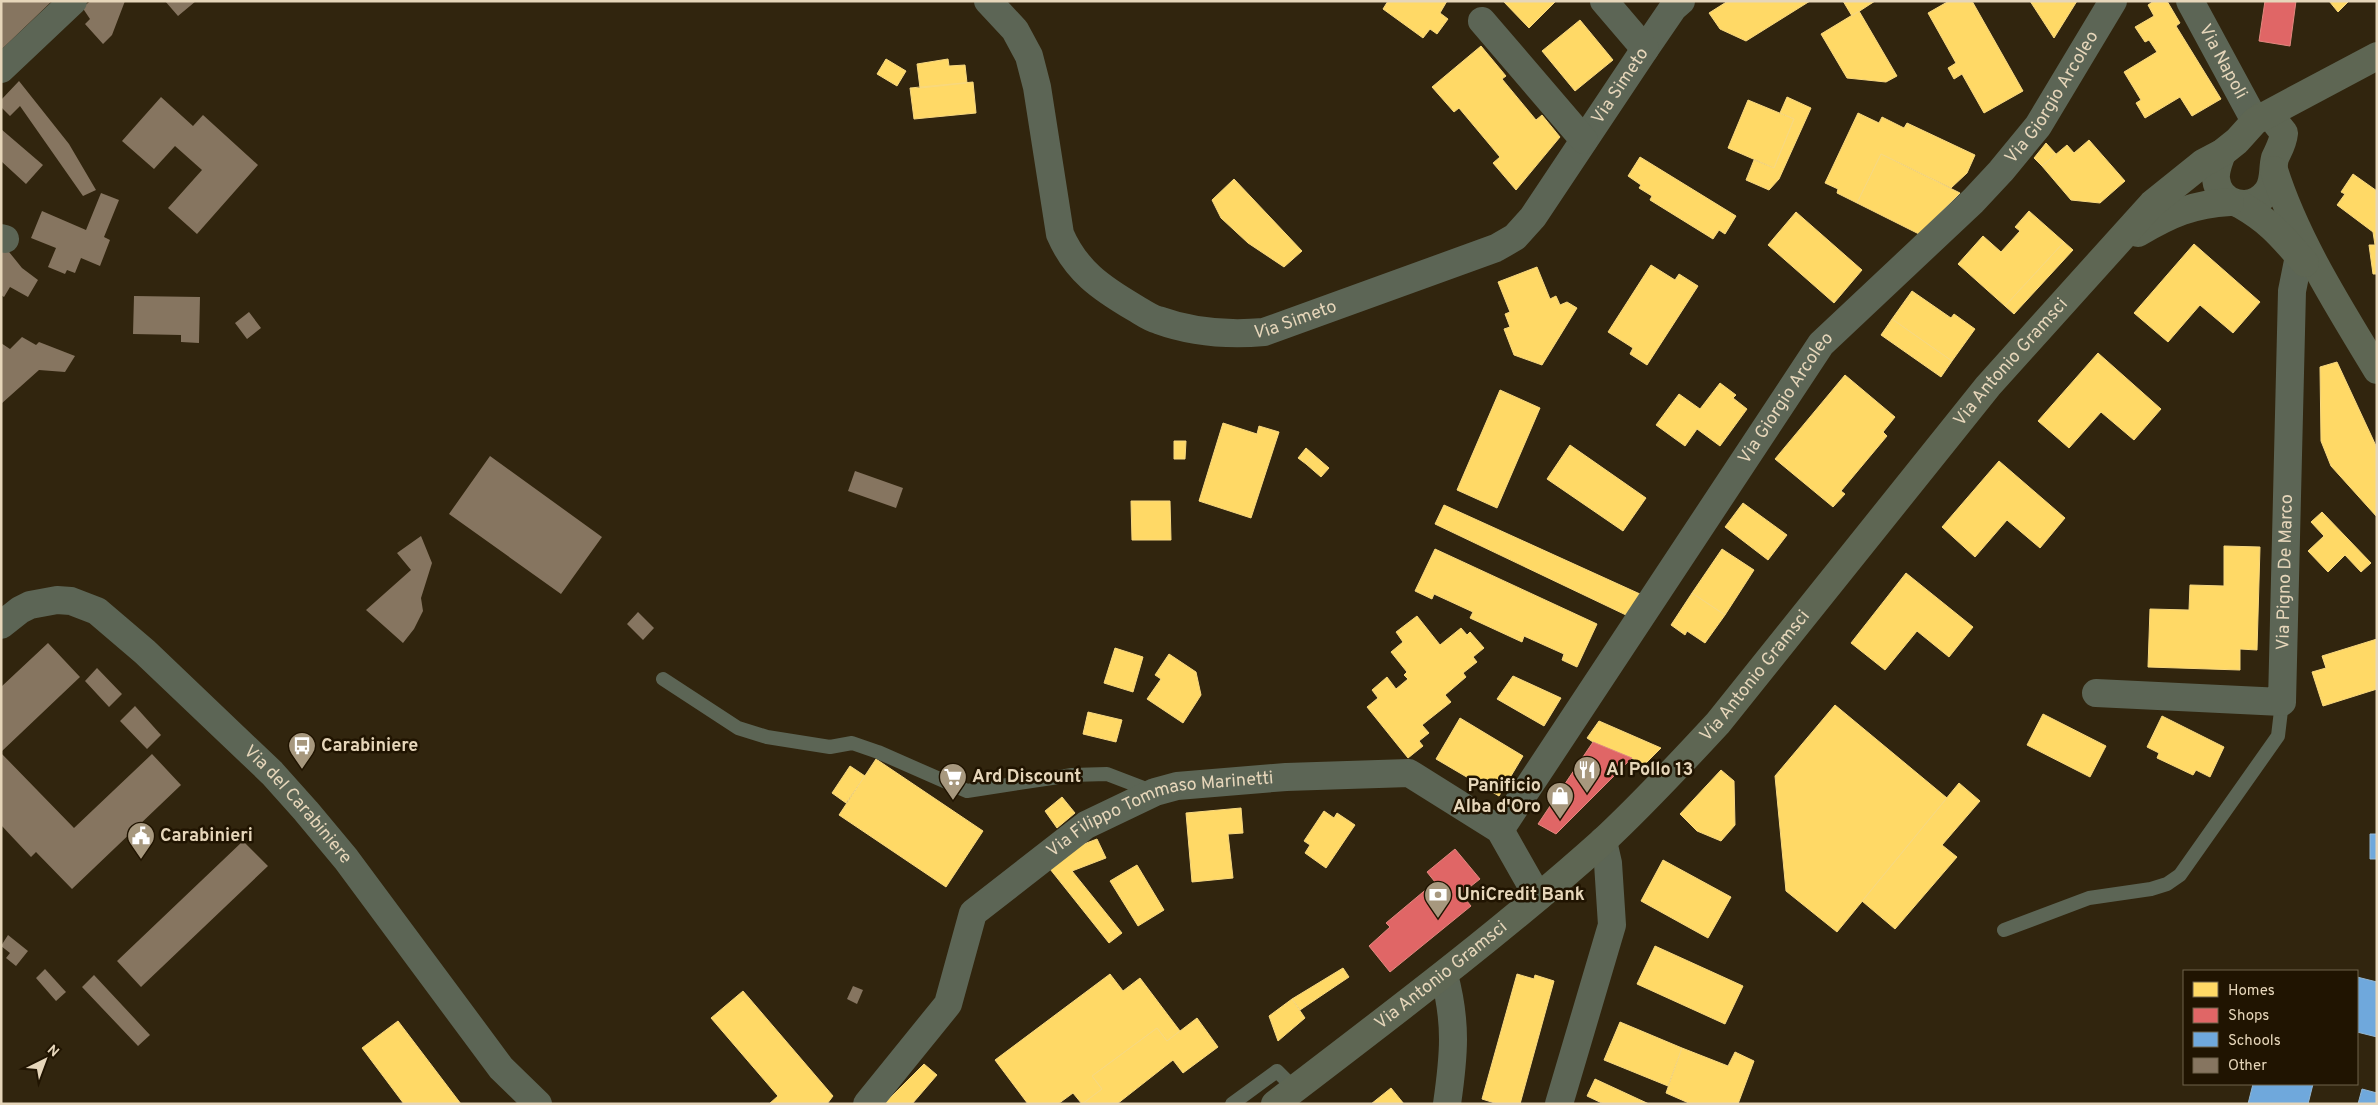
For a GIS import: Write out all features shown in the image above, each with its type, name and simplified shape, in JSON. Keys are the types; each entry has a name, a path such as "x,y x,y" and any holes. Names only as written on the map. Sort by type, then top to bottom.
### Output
{"main road":[{"path":"2109,250 2168,215 2186,208 2256,201 2268,191 2275,159 2283,142 2299,119 2352,68 2377,56"},
{"name":"Via Antonio Gramsci","path":"1285,1096 1444,975 1538,897 1603,841 1672,773 1718,722 1988,386 2152,204 2203,163 2222,154 2259,118 2352,68"},
{"path":"2259,118 2272,118 2278,124 2284,133 2283,142"},
{"path":"2222,154 2216,170 2216,180 2220,190 2236,204 2262,218 2280,233 2329,290"},
{"path":"2274,170 2281,192 2329,290 2377,370"}],"street":[{"path":"1,69 73,1"},
{"name":"Via Simeto","path":"988,1 1015,30 1029,56 1037,87 1060,234 1068,253 1086,275 1119,299 1157,320 1193,329 1246,333 1264,332 1496,248 1515,237 1533,217 1673,8 1681,1"},
{"path":"1604,1 1645,49"},
{"name":"Via Giorgio Arcoleo","path":"1500,830 1821,344 1973,202 2001,171 2038,126 2113,1"},
{"name":"Via Napoli","path":"2190,1 2259,118"},
{"path":"1482,20 1584,140"},
{"name":"Via Pigno De Marco","path":"2282,702 2292,300 2298,256"},
{"name":"Via del Carabiniere","path":"1,625 20,610 30,605 57,600 71,601 97,611 145,652 272,773 306,811 346,859 501,1068 538,1104"},
{"path":"2096,693 2282,702"},
{"name":"Via Filippo Tommaso Marinetti","path":"867,1104 948,1004 973,913 1086,825 1155,792 1177,786 1286,777 1409,773 1500,830 1538,897"},
{"path":"1560,1104 1612,925 1608,863 1603,841"},
{"path":"1444,975 1451,1002 1454,1033 1447,1104"}],"lane":[{"path":"663,679 738,728 767,737 830,747 852,743 878,752 967,791 1072,775 1107,774 1155,792"},
{"path":"2004,930 2089,898 2151,889 2166,884 2180,875 2278,736 2282,702"},
{"path":"1232,1104 1277,1071 1285,1096"}],"building: Homes":[{"path":"1388,1 1447,1 1440,13 1448,19 1437,34 1430,29 1423,38 1383,9"},
{"path":"1503,1 1556,1 1529,28"},
{"path":"1728,1 1810,1 1746,41 1720,29 1709,13"},
{"path":"1843,1 1875,1 1852,16"},
{"path":"1949,1 1972,1 2023,91 1984,113 1962,74 1954,79 1948,68 1956,63 1928,13"},
{"path":"2030,1 2077,1 2054,38"},
{"path":"2154,1 2167,1 2180,23 2176,26 2221,99 2192,116 2180,97 2145,118 2136,103 2141,100 2124,72 2157,52 2149,40 2145,42 2135,27 2154,16 2148,5"},
{"path":"2329,1 2349,1 2338,12"},
{"path":"1859,11 1897,76 1886,82 1847,78 1821,34"},
{"path":"1580,20 1613,60 1575,91 1542,51"},
{"path":"1481,46 1506,76 1502,79 1536,120 1542,115 1560,137 1516,190 1493,163 1500,157 1459,108 1454,112 1432,87"},
{"path":"886,59 906,71 897,86 877,74"},
{"path":"948,59 949,66 965,65 967,83 920,88 917,64"},
{"path":"973,82 976,113 914,119 910,88"},
{"path":"1787,97 1811,108 1779,179 1769,190 1746,180 1754,160 1774,168 1794,119 1780,113"},
{"path":"1748,100 1794,119 1774,168 1728,148"},
{"path":"1858,113 1879,123 1882,117 1904,128 1907,123 1975,155 1967,173 1951,188 1881,154 1857,203 1837,193 1838,189 1825,183"},
{"path":"2089,140 2125,181 2100,203 2071,200 2042,166 2067,145 2074,153"},
{"path":"2046,143 2056,154 2042,166 2034,158"},
{"path":"1881,154 1960,193 1919,234 1857,203"},
{"path":"1640,157 1736,216 1725,234 1719,230 1713,239 1650,200 1652,196 1639,188 1641,185 1628,176"},
{"path":"2353,174 2377,191 2377,274 2373,274 2369,245 2375,245 2373,232 2337,205 2345,194 2341,192"},
{"path":"1234,179 1302,251 1284,267 1248,243 1221,218 1212,200"},
{"path":"2029,211 2064,242 2005,306 1958,264 1983,236 2001,252 2020,231 2015,227"},
{"path":"1796,212 1862,270 1834,303 1768,245"},
{"path":"2064,242 2073,250 2014,314 2005,306"},
{"path":"2194,244 2260,302 2233,333 2200,305 2168,342 2134,313"},
{"path":"1651,265 1675,280 1679,274 1698,286 1647,365 1630,354 1633,348 1608,332"},
{"path":"1537,267 1550,299 1556,296 1560,305 1567,302 1577,308 1542,365 1514,355 1504,329 1510,327 1505,314 1510,312 1498,282"},
{"path":"1912,291 1951,318 1954,314 1975,329 1952,361 1892,319"},
{"path":"1892,319 1952,361 1941,377 1881,335"},
{"path":"2098,353 2161,409 2134,440 2101,412 2069,448 2038,421"},
{"path":"2337,362 2377,448 2377,517 2331,466 2321,441 2320,367"},
{"path":"1845,375 1895,417 1883,432 1887,436 1841,491 1845,494 1833,507 1775,459"},
{"path":"1720,383 1736,395 1733,398 1747,409 1720,446 1697,429 1685,446 1656,425 1679,394 1700,409"},
{"path":"1500,390 1540,408 1497,508 1457,490"},
{"path":"1223,423 1257,434 1259,426 1279,432 1251,518 1199,501"},
{"path":"1174,441 1186,441 1185,459 1174,459"},
{"path":"1570,445 1646,498 1623,531 1547,479"},
{"path":"1306,448 1314,455 1306,464 1298,458"},
{"path":"1314,455 1329,468 1321,477 1306,464"},
{"path":"1999,461 2065,518 2040,548 2007,520 1975,557 1942,527"},
{"path":"1131,501 1170,501 1171,540 1132,540"},
{"path":"1743,503 1787,535 1768,560 1725,527"},
{"path":"1444,505 1640,594 1626,615 1435,524"},
{"path":"2322,512 2371,563 2361,572 2345,555 2328,572 2308,551 2324,536 2311,522"},
{"path":"2224,546 2260,547 2257,650 2240,649 2240,670 2148,667 2150,609 2189,610 2190,585 2224,586"},
{"path":"1435,549 1597,624 1577,667 1562,660 1564,654 1524,636 1522,642 1470,618 1473,612 1434,594 1432,599 1415,591"},
{"path":"1722,549 1754,570 1725,615 1692,593"},
{"path":"1906,573 1973,627 1949,657 1917,631 1885,670 1851,643"},
{"path":"1692,593 1725,615 1705,643 1687,631 1685,635 1671,625"},
{"path":"1417,616 1440,645 1461,628 1467,635 1470,632 1484,648 1473,657 1477,662 1463,673 1466,677 1445,695 1451,702 1422,725 1429,733 1419,741 1423,746 1408,758 1367,707 1378,698 1372,690 1387,677 1396,689 1408,679 1404,675 1407,672 1391,652 1403,642 1396,632"},
{"path":"2377,639 2377,689 2323,706 2312,672 2326,668 2322,656"},
{"path":"1115,648 1143,657 1133,692 1104,683"},
{"path":"1169,654 1196,672 1201,695 1183,723 1147,699 1161,679 1155,675"},
{"path":"1513,676 1561,698 1544,726 1497,699"},
{"path":"1835,705 1947,798 1837,932 1786,891 1775,776"},
{"path":"1088,712 1122,720 1116,742 1083,734"},
{"path":"2043,714 2106,746 2090,777 2027,745"},
{"path":"2162,716 2224,747 2210,777 2196,770 2193,775 2157,758 2159,753 2147,747"},
{"path":"1460,718 1523,756 1499,796 1436,759"},
{"path":"1599,721 1661,748 1645,764 1593,742 1587,738"},
{"path":"876,759 983,831 946,887 839,815"},
{"path":"850,766 865,776 846,803 832,793"},
{"path":"1721,770 1734,781 1735,825 1721,841 1697,831 1680,814"},
{"path":"1959,783 1980,801 1942,845 1957,857 1895,929 1862,901"},
{"path":"1062,797 1075,813 1057,828 1045,811"},
{"path":"1241,808 1243,833 1228,834 1233,878 1192,882 1186,813"},
{"path":"1324,811 1334,818 1337,813 1355,825 1326,868 1305,853 1310,845 1304,841"},
{"path":"1097,839 1106,858 1072,871 1122,933 1109,943 1050,869 1076,847"},
{"path":"1663,860 1731,897 1708,938 1641,901"},
{"path":"1137,865 1164,910 1138,926 1110,881"},
{"path":"1655,946 1743,986 1725,1024 1637,984"},
{"path":"1343,968 1349,977 1300,1010 1292,999"},
{"path":"1110,974 1123,991 1140,978 1180,1031 1167,1041 1157,1028 1092,1076 1102,1089 1082,1104 1073,1093 1058,1104 1028,1104 995,1060"},
{"path":"1517,974 1534,979 1535,975 1554,981 1520,1104 1498,1104 1482,1099"},
{"path":"743,991 833,1096 827,1104 769,1104 778,1096 711,1018"},
{"path":"1292,999 1305,1018 1278,1041 1269,1016"},
{"path":"1197,1018 1218,1047 1183,1073 1173,1060 1117,1104 1082,1104 1102,1089 1092,1076 1157,1028 1167,1041"},
{"path":"398,1021 461,1104 404,1104 362,1048"},
{"path":"1620,1022 1682,1048 1668,1086 1604,1060"},
{"path":"1682,1048 1728,1066 1735,1052 1754,1061 1738,1104 1691,1104 1666,1093"},
{"path":"924,1064 937,1075 912,1104 884,1104"},
{"path":"1595,1079 1649,1104 1604,1104 1587,1096"},
{"path":"1391,1088 1404,1104 1371,1104"}],"building: Shops":[{"path":"2265,1 2296,1 2290,46 2259,41"},
{"path":"1593,742 1632,758 1556,834 1538,824"},
{"path":"1455,849 1480,879 1461,894 1471,906 1390,972 1369,946 1390,927 1386,923 1435,882 1427,872"}],"building: Schools":[{"path":"2370,834 2377,834 2377,859 2370,859"},
{"path":"2358,977 2377,982 2377,1037 2358,1032"},
{"path":"2253,1085 2313,1085 2308,1104 2248,1104"},
{"path":"2362,1089 2377,1093 2377,1104 2358,1104"}],"building: Other":[{"path":"1,1 52,1 1,50"},
{"path":"91,1 125,1 112,35 103,44 85,24 90,19 82,7"},
{"path":"165,1 196,1 178,16"},
{"path":"19,81 69,144 96,190 83,196 20,106 10,116 1,107 1,100"},
{"path":"161,97 193,126 203,115 258,165 197,234 168,208 202,170 175,146 154,169 122,141"},
{"path":"1,129 43,165 26,184 1,161"},
{"path":"101,193 119,200 104,237 110,240 100,266 81,258 75,273 67,270 65,274 48,267 56,248 31,238 42,211 86,230"},
{"path":"1,242 22,268 38,280 28,297 10,287 4,297 1,295"},
{"path":"134,296 200,297 199,343 181,342 181,335 133,334"},
{"path":"249,312 261,328 247,339 235,323"},
{"path":"22,337 36,345 39,342 75,356 65,372 39,370 1,404 1,343 10,349"},
{"path":"490,456 602,537 561,594 449,514"},
{"path":"855,471 903,488 896,508 848,491"},
{"path":"421,536 432,563 421,598 423,611 414,629 403,643 366,610 411,570 397,553"},
{"path":"638,612 654,628 643,640 627,624"},
{"path":"48,643 80,677 1,752 1,687"},
{"path":"97,668 122,694 109,707 85,681"},
{"path":"135,706 161,735 147,749 120,721"},
{"path":"1,753 74,828 152,754 181,785 72,889 36,852 31,857 1,825"},
{"path":"243,841 268,866 141,987 117,961"},
{"path":"8,935 28,951 16,966 6,958 10,953 1,946"},
{"path":"45,969 66,992 56,1001 36,978"},
{"path":"94,975 150,1035 138,1046 82,987"},
{"path":"853,986 863,990 857,1004 847,999"}],"place":[{"name":"Carabiniere","path":"302,770"},
{"name":"Al Pollo 13","path":"1587,794"},
{"name":"Ard Discount","path":"953,801"},
{"name":"Panificio Alba d'Oro","path":"1560,820"},
{"name":"Carabinieri","path":"141,860"},
{"name":"UniCredit Bank","path":"1438,919"}]}
